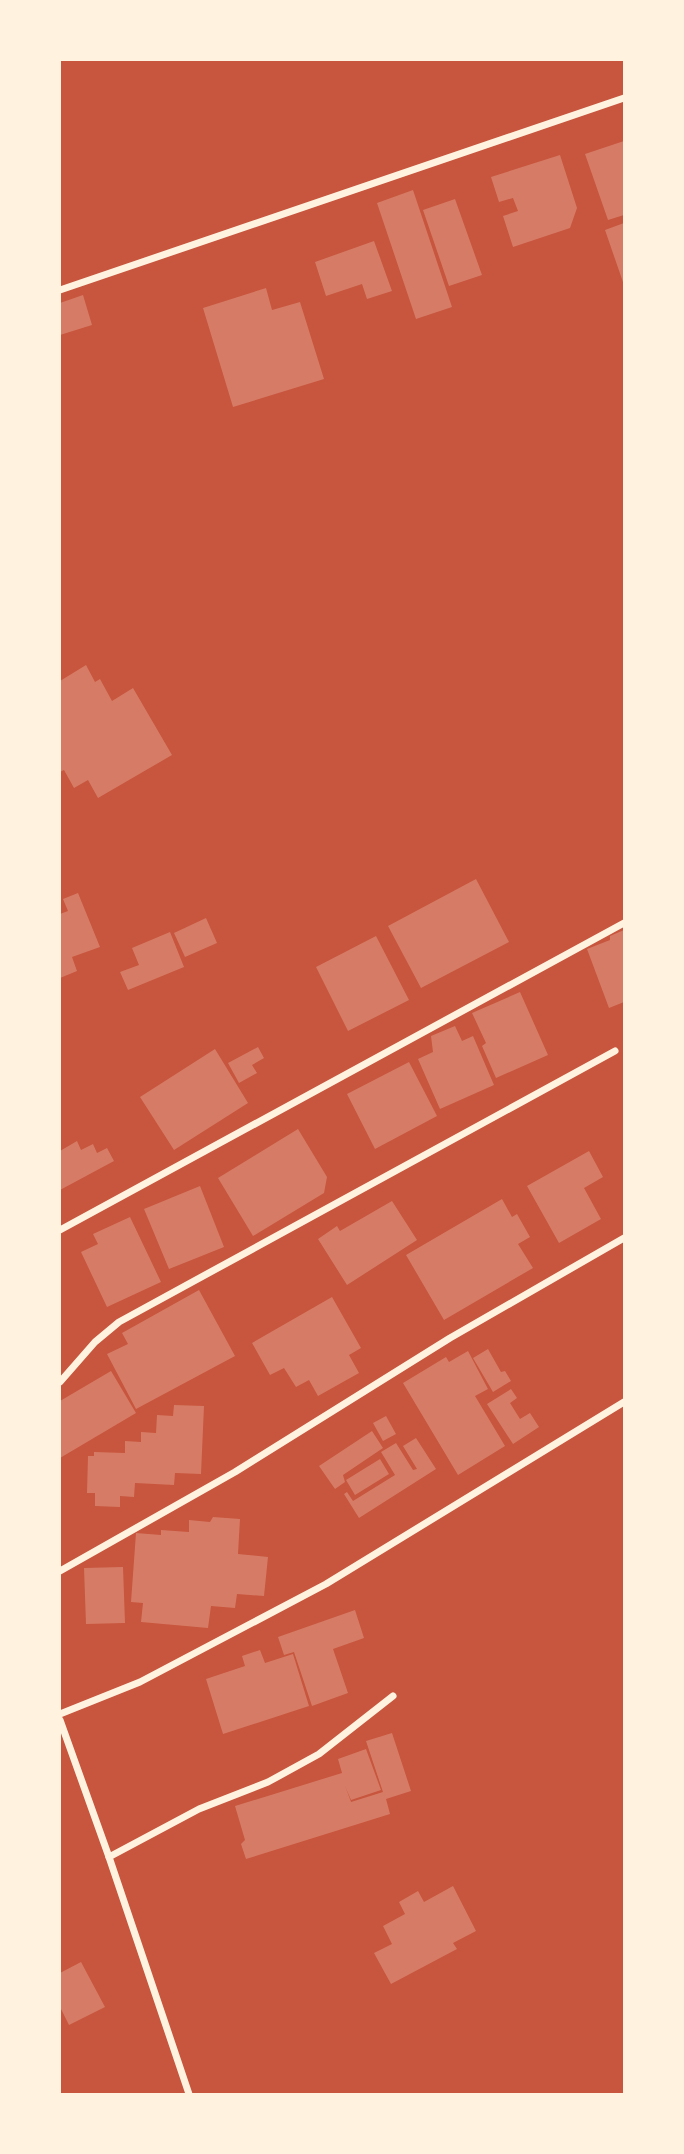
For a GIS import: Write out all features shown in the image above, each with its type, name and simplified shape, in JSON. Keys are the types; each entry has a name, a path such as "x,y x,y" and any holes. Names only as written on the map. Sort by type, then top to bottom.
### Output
{"street":[{"path":"60,290 625,98"},
{"path":"60,1230 625,923"},
{"path":"60,1382 95,1342 119,1322 615,1051"},
{"path":"60,1571 234,1472 450,1338 625,1238"},
{"path":"60,1714 140,1682 326,1584 625,1402"},
{"path":"109,1857 199,1809 268,1782 309,1760 393,1696"},
{"path":"60,1720 109,1857 188,2095"}],"building":[{"path":"624,141 624,215 608,220 585,154"},
{"path":"560,155 577,208 570,228 513,247 503,216 518,211 513,198 499,202 491,177"},
{"path":"413,190 452,307 416,319 377,203"},
{"path":"455,199 482,275 449,286 423,210"},
{"path":"624,223 624,285 605,230"},
{"path":"374,241 392,291 367,299 362,284 326,296 315,262"},
{"path":"266,288 272,310 300,302 324,379 233,407 203,308"},
{"path":"83,295 92,325 60,335 60,303"},
{"path":"86,665 95,682 100,679 112,701 133,688 172,755 98,798 88,780 74,788 64,770 60,772 60,681"},
{"path":"476,879 509,942 421,988 388,926"},
{"path":"78,893 100,947 72,957 77,971 60,978 60,914 68,911 63,899"},
{"path":"206,918 217,943 185,957 174,933"},
{"path":"624,930 624,1002 609,1008 587,949 610,940 610,936"},
{"path":"170,932 184,967 128,990 120,972 139,965 132,948"},
{"path":"376,936 409,1000 348,1031 316,967"},
{"path":"520,992 548,1055 496,1078 482,1046 486,1043 472,1013"},
{"path":"455,1026 462,1041 473,1036 494,1085 440,1109 418,1059 433,1052 431,1036"},
{"path":"258,1047 264,1058 252,1065 257,1073 239,1083 228,1063"},
{"path":"215,1049 248,1103 174,1150 140,1097"},
{"path":"409,1062 437,1116 375,1149 347,1094"},
{"path":"298,1129 327,1177 324,1193 253,1236 218,1178"},
{"path":"77,1141 81,1150 93,1144 97,1153 107,1148 114,1161 60,1190 60,1151"},
{"path":"589,1151 603,1177 584,1188 601,1219 559,1243 527,1186"},
{"path":"200,1186 224,1247 169,1269 144,1209"},
{"path":"502,1199 512,1217 517,1214 530,1237 518,1244 533,1268 444,1320 406,1255"},
{"path":"392,1201 417,1240 347,1285 318,1239 337,1226 340,1231"},
{"path":"130,1217 161,1282 107,1307 81,1252 98,1244 93,1234"},
{"path":"199,1290 235,1356 136,1409 107,1354 128,1344 122,1333"},
{"path":"332,1297 361,1348 349,1355 359,1373 318,1396 309,1380 296,1387 284,1368 270,1375 252,1343"},
{"path":"488,1349 501,1372 505,1371 511,1381 493,1392 473,1358"},
{"path":"468,1351 488,1389 475,1396 505,1446 458,1475 403,1383 446,1357 449,1362"},
{"path":"111,1371 136,1413 60,1458 60,1401"},
{"path":"511,1389 517,1398 510,1403 520,1419 530,1413 539,1427 513,1444 487,1404"},
{"path":"174,1405 204,1406 201,1474 175,1473 174,1485 135,1483 134,1497 120,1496 120,1507 95,1506 95,1493 87,1493 88,1456 94,1456 94,1452 125,1453 125,1441 141,1442 141,1432 156,1433 157,1415 173,1416"},
{"path":"386,1416 396,1434 383,1441 373,1423"},
{"path":"372,1431 383,1448 343,1475 345,1482 335,1489 319,1466"},
{"path":"416,1438 436,1469 359,1518 344,1494 347,1492 353,1501 395,1475 381,1452 396,1443 413,1470 417,1469 403,1446"},
{"path":"380,1459 389,1474 355,1495 346,1480"},
{"path":"213,1517 240,1519 238,1554 268,1557 264,1596 237,1594 235,1608 211,1606 208,1628 141,1622 143,1603 131,1602 136,1533 161,1535 161,1530 189,1532 189,1520 210,1522"},
{"path":"123,1567 125,1623 86,1624 84,1568"},
{"path":"355,1610 364,1638 333,1649 348,1693 312,1706 294,1652 284,1655 278,1637"},
{"path":"260,1650 265,1663 293,1654 309,1706 223,1734 206,1679 245,1666 242,1656"},
{"path":"392,1733 411,1791 386,1799 390,1814 246,1859 241,1844 245,1840 235,1806 342,1773 338,1759 366,1749 381,1790 351,1800 345,1786 351,1802 383,1792 366,1741"},
{"path":"453,1886 476,1931 453,1943 457,1949 391,1984 374,1953 392,1944 383,1926 405,1914 399,1902 418,1891 424,1902"},
{"path":"81,1962 105,2007 69,2025 60,2007 60,1973"}]}
